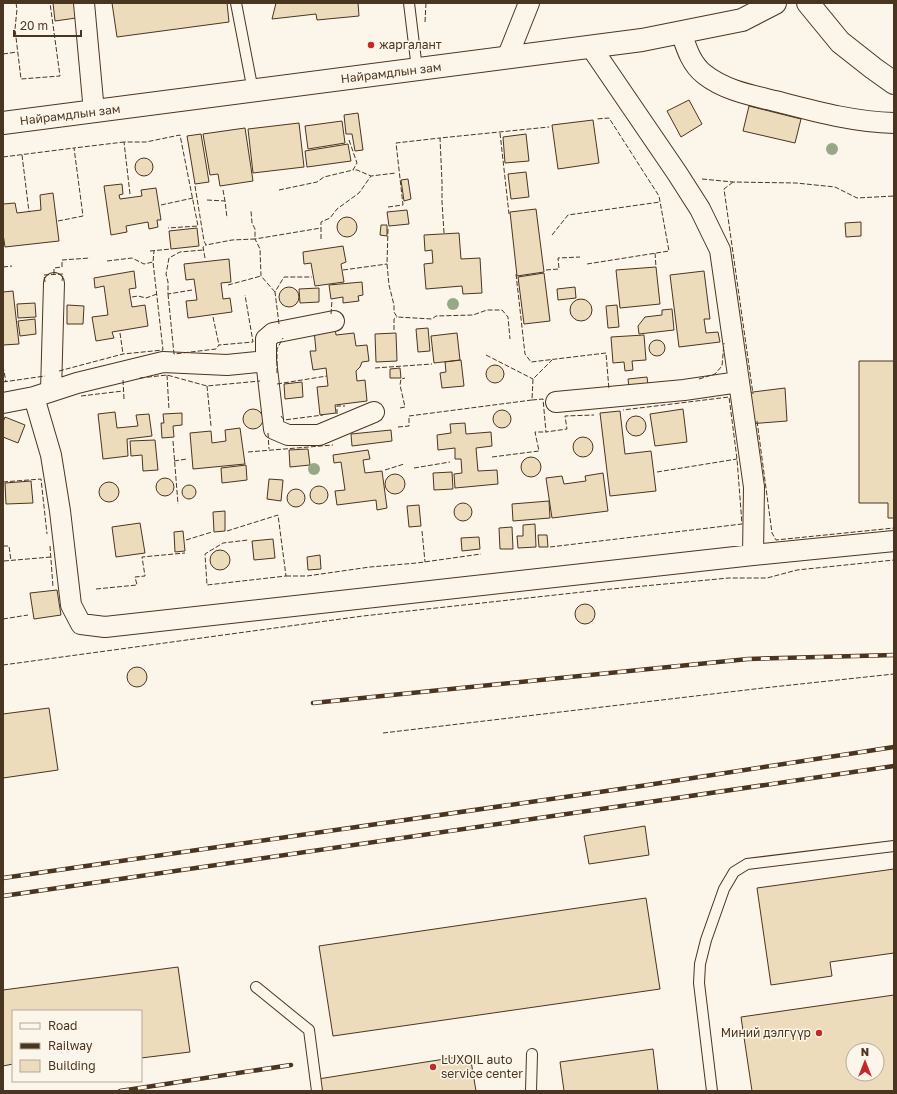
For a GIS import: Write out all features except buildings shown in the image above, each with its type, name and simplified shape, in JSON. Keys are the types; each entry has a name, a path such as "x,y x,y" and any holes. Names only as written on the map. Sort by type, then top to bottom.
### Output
{"main road":[{"name":"Найрамдлын зам","path":"4,121 94,112 642,40 742,20 775,3"},
{"path":"808,3 840,42 894,83"}],"street":[{"path":"84,3 94,112"},
{"path":"507,58 529,3"},
{"path":"681,32 691,59 703,74 724,87 833,116 894,123"},
{"path":"591,47 700,209 720,250 754,487 753,555"},
{"path":"54,283 42,394 60,511 71,605 81,624 105,627 753,555 894,541"},
{"path":"334,321 273,333 266,339 266,360 274,429 288,435 319,435 374,412"},
{"path":"3,403 163,362 227,365 266,360"},
{"path":"556,402 684,390 739,382"}],"lane":[{"path":"236,3 253,91"},
{"path":"409,3 417,69"},
{"path":"712,1091 699,983 700,964 706,940 724,889 734,872 747,864 894,846"},
{"path":"256,986 309,1030 317,1091"},
{"path":"532,1054 532,1091"}],"railway":[{"path":"313,703 748,659 894,655"},
{"path":"3,878 641,786 894,747"},
{"path":"3,896 894,766"},
{"path":"120,1091 291,1065"}],"fence":[{"path":"16,3 17,9 15,29 21,79 60,76 50,3"},
{"path":"425,22 426,3"},
{"path":"3,54 17,52"},
{"path":"587,264 669,251 659,196 609,118 596,119"},
{"path":"444,233 440,138 549,127"},
{"path":"500,133 509,214"},
{"path":"130,194 124,142 146,142 180,135 198,226 168,228"},
{"path":"388,207 403,205 396,143 440,138"},
{"path":"349,140 357,163 353,170 357,170 371,176"},
{"path":"58,221 83,216 74,148 124,142"},
{"path":"3,157 74,148"},
{"path":"22,155 29,212"},
{"path":"279,190 317,182 324,177 353,170"},
{"path":"321,239 321,222 330,218 337,209 359,193 371,176 396,173"},
{"path":"702,179 733,182 796,183 835,187 857,198 894,196"},
{"path":"733,182 724,189 753,394"},
{"path":"195,186 204,241 206,245 232,240 255,239 255,229 252,223 251,211"},
{"path":"223,190 225,201"},
{"path":"161,205 193,198"},
{"path":"207,200 225,201 227,218"},
{"path":"552,235 568,215 660,202"},
{"path":"275,292 261,276 260,249 255,239 321,228"},
{"path":"388,229 387,264 389,285 394,305 394,312 397,317 432,319 436,316 473,315 487,310 502,310 508,317 510,339"},
{"path":"205,258 203,247 206,245"},
{"path":"150,251 171,249"},
{"path":"192,290 168,294 166,274 169,258 180,252 203,250"},
{"path":"59,371 123,354 163,350 153,262 154,251"},
{"path":"655,253 656,267"},
{"path":"546,270 559,269 558,258 580,257"},
{"path":"54,274 54,268 62,267 62,260 90,258"},
{"path":"107,261 132,258 144,264 153,262"},
{"path":"343,270 387,264"},
{"path":"3,267 12,266"},
{"path":"45,282 44,275 63,274 62,281"},
{"path":"516,274 525,354 531,362 606,353 609,390"},
{"path":"228,285 261,276"},
{"path":"279,324 275,292 284,277 312,277"},
{"path":"132,297 138,296 146,298 157,294"},
{"path":"168,294 174,354 216,349 219,345 253,342 245,295"},
{"path":"331,314 332,300"},
{"path":"213,317 219,345"},
{"path":"394,330 394,319 397,317"},
{"path":"120,333 123,354"},
{"path":"277,373 277,349 283,338"},
{"path":"699,379 715,374 722,366 724,343"},
{"path":"486,355 533,379"},
{"path":"398,427 409,426 409,416 532,400 533,379 552,360"},
{"path":"375,368 432,364"},
{"path":"3,366 6,382"},
{"path":"167,375 169,410"},
{"path":"140,378 167,375 207,386 260,381"},
{"path":"3,382 45,376"},
{"path":"277,384 327,376"},
{"path":"400,408 405,407 400,385 401,379 405,378"},
{"path":"123,380 124,399"},
{"path":"207,386 211,426"},
{"path":"81,396 123,391"},
{"path":"550,547 742,524 737,459 729,397 623,410"},
{"path":"532,400 543,399 546,432 567,429 565,416 594,415"},
{"path":"337,414 337,406 345,406"},
{"path":"281,416 284,420 323,415"},
{"path":"757,421 772,533 776,540 894,528"},
{"path":"492,457 539,451 535,432 546,432"},
{"path":"268,433 269,449"},
{"path":"173,441 178,504"},
{"path":"248,452 333,445"},
{"path":"174,461 187,459"},
{"path":"657,472 737,459"},
{"path":"414,468 450,462"},
{"path":"385,470 404,464"},
{"path":"3,482 41,479 47,534"},
{"path":"227,531 278,515 286,576 207,585 205,554 223,543 248,540"},
{"path":"422,531 425,562"},
{"path":"186,540 212,532"},
{"path":"3,546 9,546 11,561"},
{"path":"50,546 53,587"},
{"path":"96,589 137,585 135,577 145,576 142,557 185,553"},
{"path":"286,576 307,576 481,554"},
{"path":"4,561 51,557"},
{"path":"3,665 363,616 601,590 729,578 767,578 797,570 894,560"},
{"path":"3,619 28,615"},
{"path":"383,733 894,674"}],"place":[{"name":"жаргалант","path":"371,45"},
{"name":"Миний дэлгүүр","path":"819,1033"},
{"name":"LUXOIL auto service center","path":"433,1067"}]}
